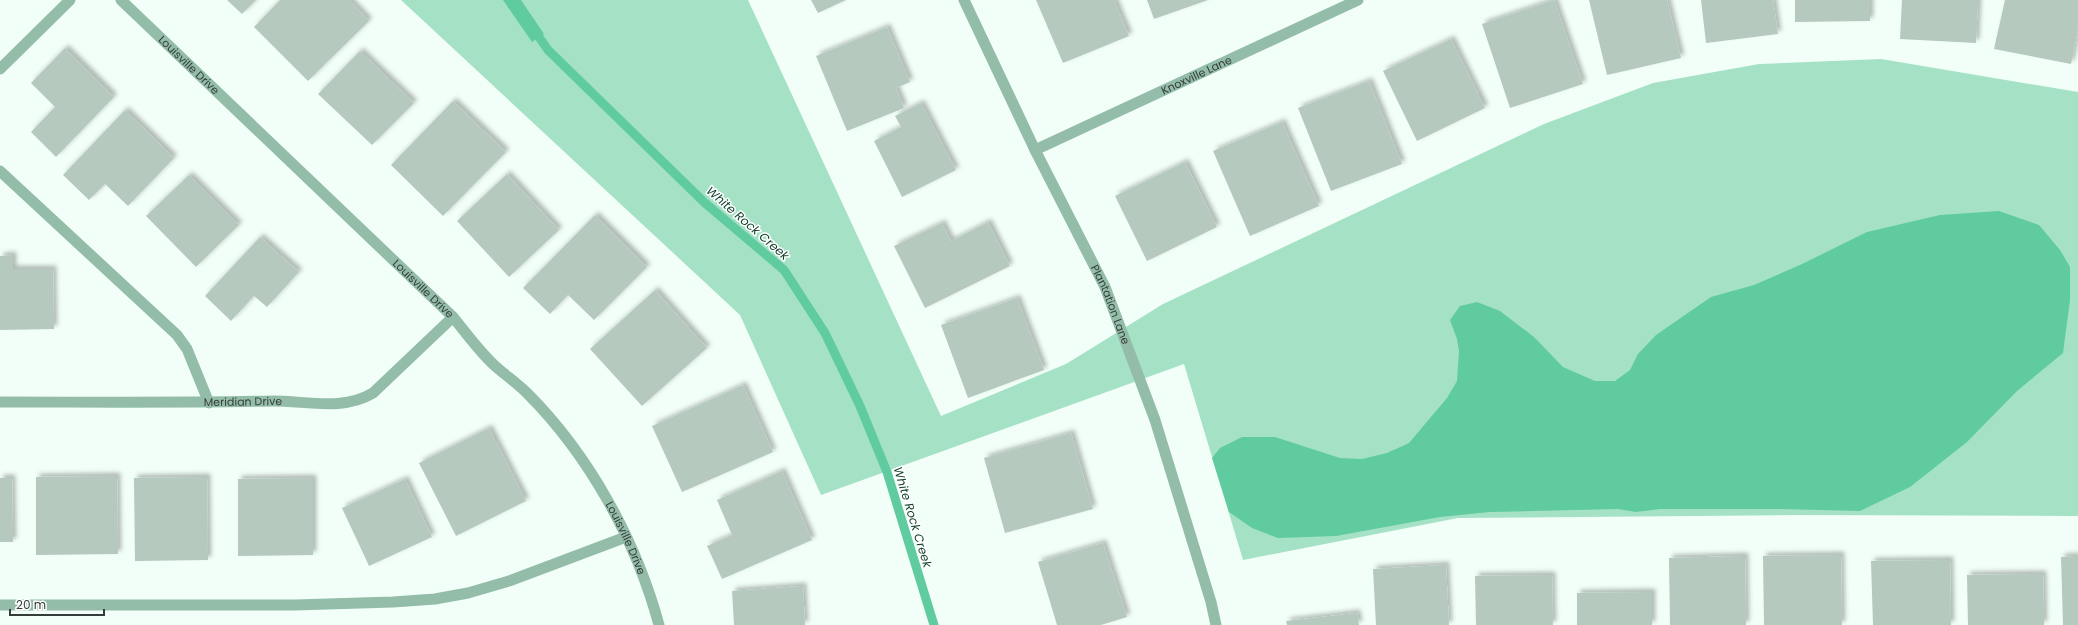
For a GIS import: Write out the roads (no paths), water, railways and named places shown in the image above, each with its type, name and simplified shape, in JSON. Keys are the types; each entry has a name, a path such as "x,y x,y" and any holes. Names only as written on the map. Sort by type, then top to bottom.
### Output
{"street":[{"path":"0,69 70,0"},
{"name":"Louisville Drive","path":"121,0 453,317 493,364 526,393 559,430 589,471 626,537 654,607 659,625"},
{"name":"Plantation Lane","path":"964,0 1034,150 1105,287 1157,427 1211,602 1216,625"},
{"name":"Knoxville Lane","path":"1034,150 1358,0"},
{"path":"0,171 177,335 187,350 209,403"},
{"name":"Meridian Drive","path":"0,402 209,403 285,401 330,404 361,400 373,393 390,378 453,317"},
{"path":"0,605 295,605 435,599 468,593 509,580 626,537"}],"waterway":[{"name":"White Rock Creek","path":"532,27 548,50 705,203 784,270 825,333 860,406 887,472 934,625"}]}
